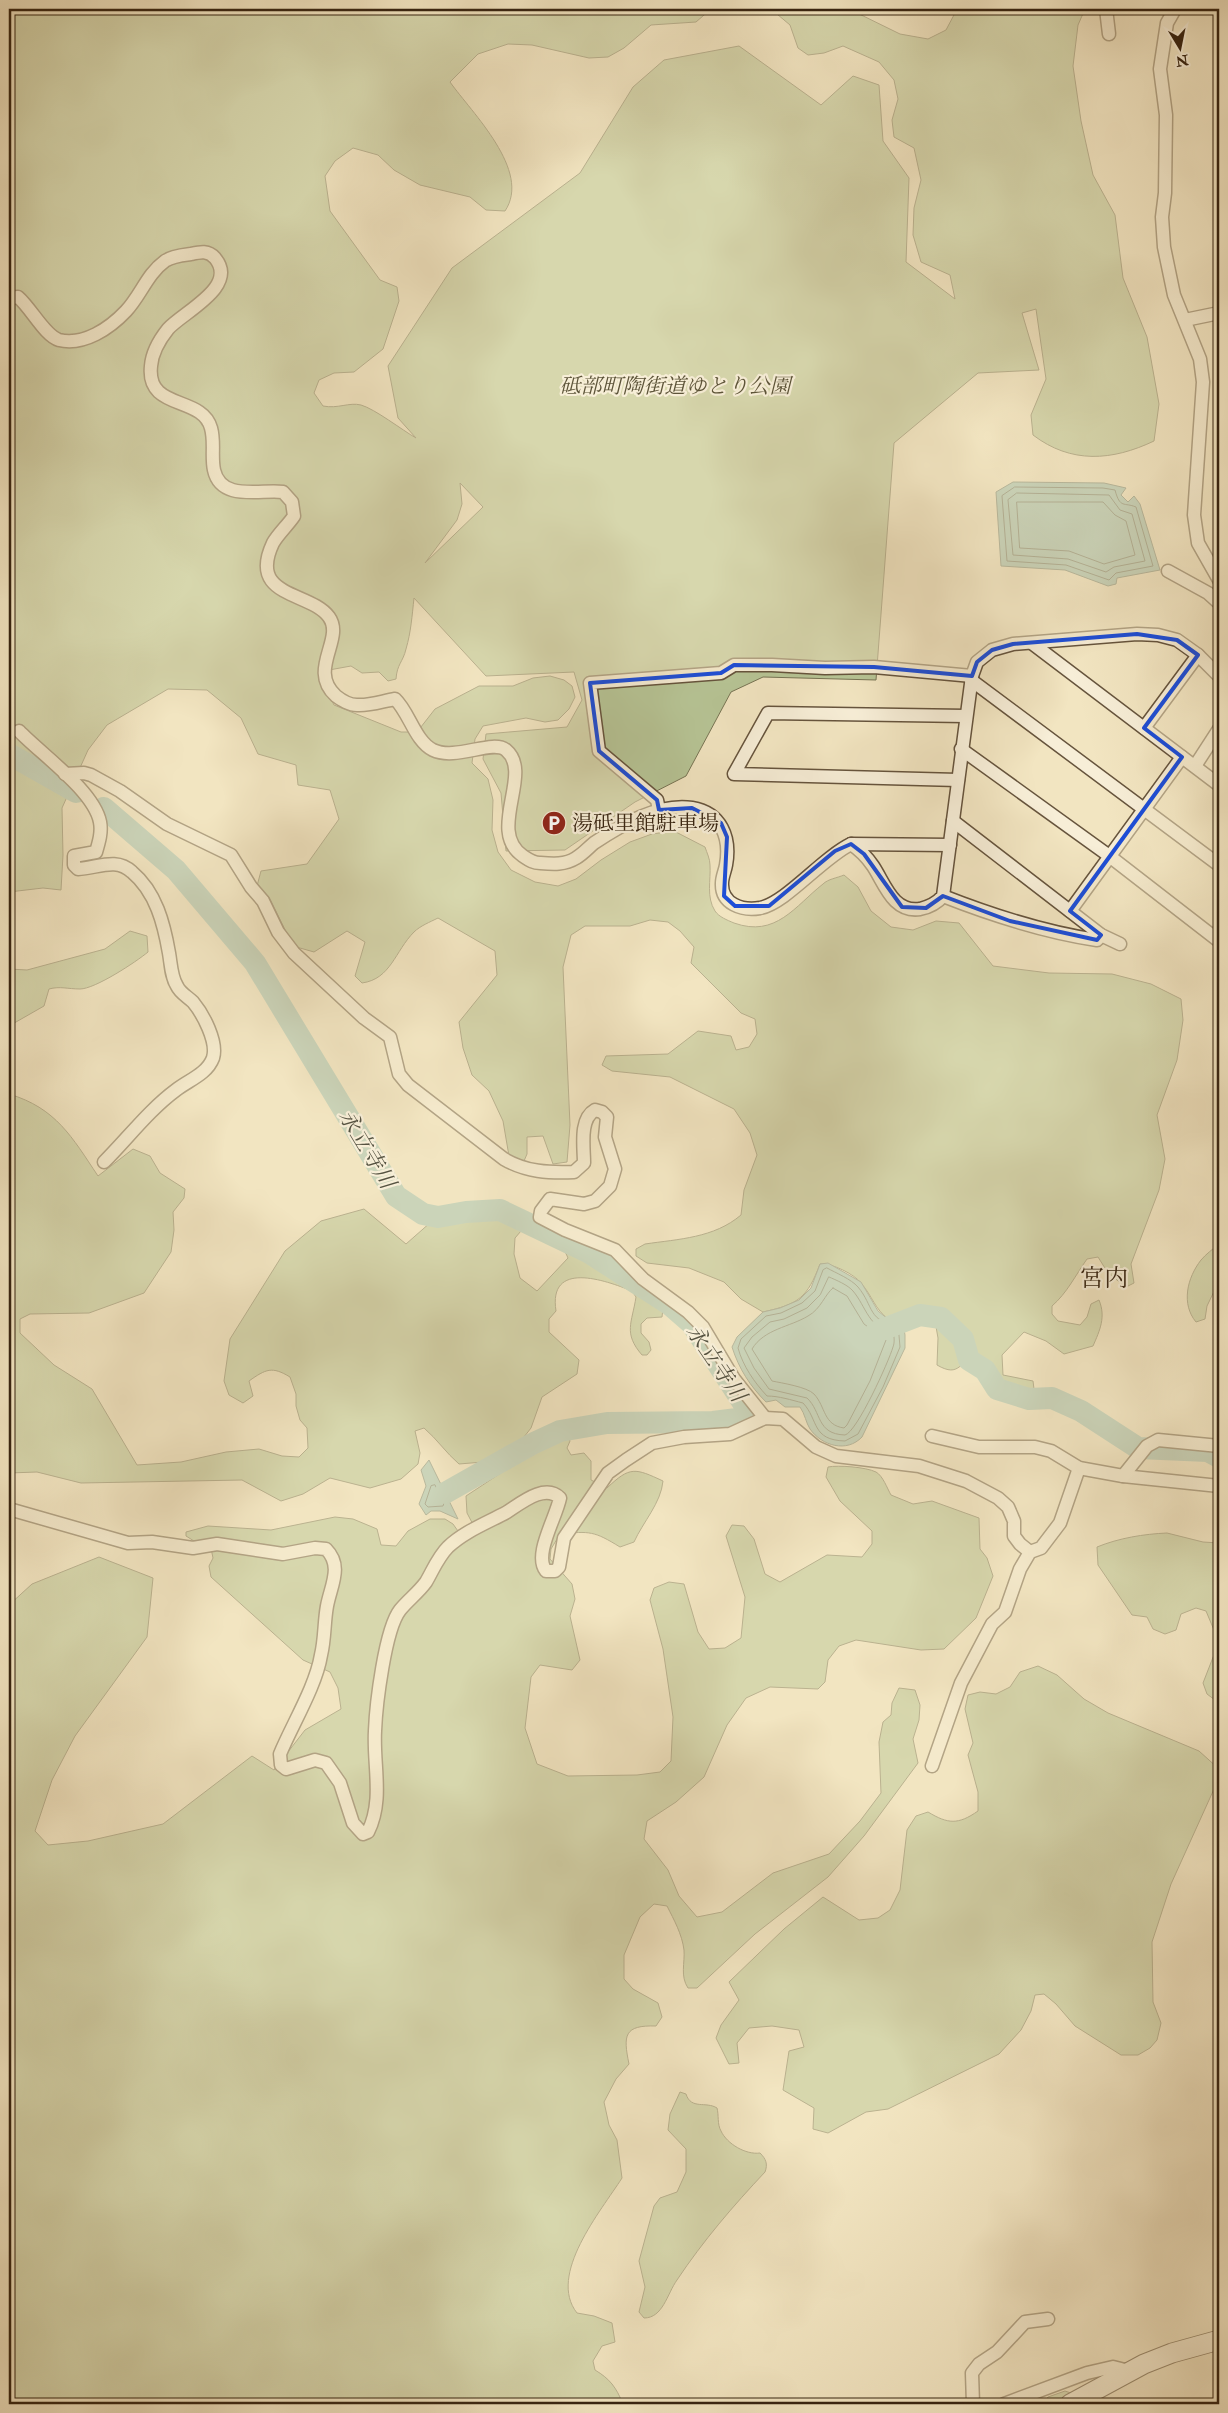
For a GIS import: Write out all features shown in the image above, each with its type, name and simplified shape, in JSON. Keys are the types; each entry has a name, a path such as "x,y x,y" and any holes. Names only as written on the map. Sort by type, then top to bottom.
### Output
{"street":[{"path":"1106,9 1110,34"},
{"path":"1175,9 1166,23 1160,69 1166,115 1165,193 1162,217 1167,272 1200,359 1203,382 1194,515 1198,542 1219,580"},
{"path":"9,298 18,297 29,306 48,333 58,340 74,341 89,338 127,311 152,272 167,259 207,252 216,259 220,270 220,282 205,299 187,312 160,339 151,366 152,381 166,398 206,415 213,436 214,471 221,482 233,491 245,493 283,492 292,502 294,516 274,542 268,563 270,577 277,587 320,608 330,618 334,631 324,663 325,676 331,691 339,699 355,706 394,699 403,706 420,736 430,749 446,754 468,752 496,746 506,751 515,766 508,818 510,837 518,852 534,863 557,865 576,858 594,843 638,818 659,810 692,808 708,813 721,823 727,837 727,862 722,883 724,896 735,906 751,909 769,906 836,851 852,844 950,845"},
{"path":"1185,320 1219,314"},
{"path":"1168,571 1208,593 1219,603"},
{"path":"852,844 864,854 891,898 902,907 914,910 926,908 938,902 943,896 971,678 977,662 992,650 1013,644 1033,644 1136,634 1158,635 1177,640 1198,655 1219,676"},
{"path":"1033,644 1219,785"},
{"path":"1144,728 1198,655"},
{"path":"659,810 656,800 599,751 590,683 721,673 734,665 825,668 874,667 971,678 1219,865"},
{"path":"958,780 734,774 768,713 966,716"},
{"path":"1195,766 1219,729"},
{"path":"19,731 89,798 100,820 101,834 96,852 74,856 74,865 78,869 89,869 117,863 132,871 158,909 177,988 193,1003 201,1014 214,1046 213,1058 204,1071 158,1105 104,1162"},
{"path":"962,749 1108,855 1219,941"},
{"path":"1070,911 1108,855 1182,757"},
{"path":"65,774 84,773 91,775 120,791 167,824 231,855 250,887 263,901 278,932 294,953 364,1018 390,1038 399,1074 408,1085 504,1160 518,1168 556,1173 574,1172 584,1163 585,1122 589,1113 595,1110 602,1112 607,1117 605,1137 615,1169 610,1186 595,1201 584,1204 550,1199 541,1210 540,1217 565,1230 615,1250 643,1279 688,1312 704,1327 734,1379 765,1418"},
{"path":"953,821 1101,935 1120,944"},
{"path":"943,896 1010,921 1065,936 1097,940 1101,935"},
{"path":"9,1509 128,1543 152,1542 193,1548 217,1544 283,1554 315,1548 326,1549 336,1562 336,1573 327,1605 322,1655 317,1671 280,1754 281,1765 286,1769 315,1760 326,1763 340,1783 353,1823 362,1834 368,1832 372,1824 377,1800 374,1732 386,1641 400,1610 415,1596 437,1560 448,1547 468,1531 491,1521 534,1496 547,1492 556,1493 560,1498 556,1516 543,1547 542,1566 546,1571 555,1570 558,1567 564,1538 608,1473 652,1443 684,1437 730,1434 765,1418 783,1419 816,1447 836,1456 919,1466 966,1481 998,1498 1008,1507 1014,1521 1014,1536 1030,1552"},
{"path":"932,1436 979,1447 1035,1447 1051,1451 1079,1468 1123,1476 1219,1486"},
{"path":"1123,1476 1152,1442 1166,1439 1219,1446"},
{"path":"932,1766 961,1683 992,1624 1005,1612 1020,1569 1030,1552 1041,1548 1060,1522 1079,1468"},
{"path":"973,2404 972,2373 979,2364 997,2352 1025,2322 1048,2319"},
{"path":"1070,2404 1129,2371 1172,2353 1219,2340"},
{"path":"1004,2404 1088,2373 1113,2367 1129,2371"}],"highlighted area":[{"path":"1137,634 1177,640 1198,655 1144,728 1182,757 1070,911 1101,935 1097,940 1010,921 943,896 926,908 902,907 864,854 851,844 835,851 769,906 735,906 724,896 727,837 721,823 692,808 659,810 657,800 599,751 590,683 721,673 734,665 874,667 972,676 977,662 992,650 1013,644"}],"green space":[{"name":"砥部町陶街道ゆとり公園","path":"9,9 711,9 696,22 651,25 624,48 608,57 589,58 532,45 508,44 478,54 450,82 496,143 505,161 511,178 511,195 505,211 486,210 470,197 420,185 394,170 378,155 353,148 335,161 325,176 330,211 380,280 397,287 399,301 383,349 354,372 334,373 319,380 314,393 323,406 334,407 357,404 367,407 416,438 398,418 388,366 452,268 580,173 633,87 664,60 739,46 821,105 853,76 879,85 883,141 909,178 906,262 955,299 950,275 921,262 913,235 914,208 921,180 914,148 894,137 892,120 898,99 894,80 879,62 843,46 824,53 808,55 798,48 790,25 771,9 849,9 900,34 928,39 946,30 955,13 971,9 1085,9 1078,25 1073,66 1081,121 1093,175 1115,215 1123,278 1147,337 1159,404 1154,441 1123,453 1092,456 1062,451 1033,435 1031,415 1046,379 1036,309 1022,313 1039,370 978,373 894,443 876,680 763,677 731,692 686,776 635,802 565,850 506,851 501,793 483,759 486,734 567,727 582,700 574,672 486,676 414,598 408,643 396,679 388,681 379,672 362,673 351,666 329,670 327,691 334,705 401,732 417,732 435,709 479,686 513,686 533,678 550,676 564,680 572,686 575,697 569,709 558,720 545,722 526,718 483,726 475,739 472,763 488,779 493,800 492,830 498,852 511,870 535,882 558,886 576,879 601,860 630,842 652,834 674,831 705,847 710,863 712,906 719,915 734,923 749,927 773,923 794,910 825,882 844,875 858,887 871,911 891,927 913,930 936,921 959,923 993,966 1049,973 1112,974 1151,984 1181,999 1183,1020 1177,1060 1157,1115 1165,1159 1159,1190 1131,1264 1134,1283 1126,1287 1108,1273 1098,1257 1087,1259 1067,1290 1052,1306 1052,1314 1058,1321 1080,1325 1087,1317 1091,1304 1099,1300 1102,1318 1093,1346 1064,1354 1046,1341 1024,1332 1002,1355 1003,1375 1033,1381 1034,1389 1023,1392 998,1386 978,1358 971,1359 951,1370 937,1365 938,1338 935,1321 921,1310 902,1318 889,1320 880,1311 858,1280 836,1267 820,1264 811,1285 800,1298 785,1306 763,1312 741,1299 724,1282 689,1268 647,1263 636,1256 636,1249 645,1244 683,1239 708,1233 731,1223 741,1215 744,1190 757,1155 750,1133 734,1109 670,1077 612,1071 602,1065 606,1056 668,1054 698,1031 731,1036 736,1050 749,1047 757,1034 755,1019 741,1013 691,963 694,947 680,931 668,922 650,920 630,926 585,926 571,935 563,967 570,1125 567,1162 553,1164 543,1136 527,1137 527,1154 524,1161 509,1156 503,1121 489,1091 472,1075 463,1048 459,1022 497,975 495,951 438,918 422,926 407,939 392,963 380,976 362,983 355,976 365,942 347,931 314,952 293,946 269,897 257,886 261,871 307,864 339,819 330,790 298,785 296,765 258,754 241,718 207,690 168,689 107,725 88,750 62,808 63,855 61,890 43,888 9,892","holes":["460,483 483,507 425,563 457,520 462,504"]},
{"path":"130,931 147,936 148,952 115,974 87,988 49,989 44,1006 9,1026 9,969 27,970 105,949"},
{"path":"9,1094 39,1107 51,1116 71,1137 98,1176 133,1149 150,1156 160,1173 185,1189 184,1198 173,1212 174,1230 171,1252 144,1293 89,1313 30,1314 20,1319 20,1333 54,1365 92,1389 137,1465 181,1462 226,1452 259,1449 282,1456 299,1457 308,1448 307,1428 300,1420 296,1406 296,1394 290,1377 278,1371 269,1370 249,1381 253,1396 243,1403 229,1395 224,1381 230,1339 285,1251 321,1221 364,1209 406,1244 431,1222 460,1213 513,1213 523,1221 521,1231 515,1238 514,1254 520,1278 537,1291 568,1258 563,1247 553,1245 545,1238 545,1231 551,1229 574,1237 660,1301 663,1308 662,1317 647,1318 641,1324 641,1333 649,1342 651,1350 647,1355 642,1355 632,1340 630,1328 636,1297 632,1291 594,1279 569,1279 561,1285 556,1295 556,1311 549,1319 549,1332 579,1360 577,1374 542,1397 531,1428 517,1446 483,1462 459,1464 424,1428 415,1431 420,1453 418,1464 401,1479 370,1488 330,1478 303,1494 281,1501 242,1480 81,1483 37,1472 9,1473"},
{"path":"1219,1244 1219,1281 1207,1306 1205,1319 1196,1322 1188,1307 1189,1283 1201,1260"},
{"path":"568,1436 570,1441 567,1448 571,1455 584,1453 591,1461 591,1480 607,1488 622,1476 633,1471 663,1481 659,1497 634,1542 620,1547 592,1533 570,1533 560,1534 551,1549 550,1559 572,1584 575,1599 570,1616 580,1660 572,1670 540,1665 531,1677 525,1728 537,1764 568,1776 637,1775 660,1772 671,1761 673,1717 663,1649 650,1600 654,1588 669,1582 684,1584 698,1632 709,1649 725,1648 741,1638 745,1597 726,1536 732,1525 744,1526 754,1539 765,1574 780,1582 827,1555 862,1557 872,1544 872,1531 840,1501 826,1477 828,1467 838,1466 871,1470 881,1476 891,1495 913,1504 932,1501 979,1518 980,1549 987,1558 993,1576 976,1618 944,1649 921,1650 856,1640 839,1646 828,1660 825,1682 818,1689 770,1687 746,1698 727,1725 704,1777 676,1802 647,1821 644,1839 668,1870 679,1896 697,1917 722,1912 773,1873 829,1854 860,1821 881,1793 879,1742 883,1722 891,1715 892,1703 899,1688 915,1690 920,1705 919,1720 913,1739 918,1763 864,1836 828,1877 755,1934 697,1988 688,1988 684,1979 683,1944 667,1906 654,1904 640,1917 624,1955 624,1979 633,1989 658,2003 662,2017 656,2026 637,2027 632,2030 626,2039 629,2064 616,2079 604,2102 609,2125 617,2140 622,2178 580,2244 568,2281 569,2298 577,2313 594,2316 612,2323 615,2342 602,2346 593,2361 595,2370 612,2384 623,2404 9,2404 9,1605 32,1584 99,1557 153,1578 147,1637 75,1736 52,1780 35,1831 48,1845 88,1841 163,1824 252,1756 274,1770 305,1730 341,1709 338,1688 330,1672 303,1660 211,1577 209,1566 213,1558 209,1539 194,1541 186,1536 186,1532 208,1526 271,1530 335,1517 353,1519 377,1529 381,1545 396,1546 408,1531 430,1519 445,1519 453,1524 465,1541 478,1534 467,1513 466,1496 554,1438"},
{"path":"1167,1533 1203,1542 1219,1543 1219,1642 1206,1611 1196,1608 1181,1614 1176,1630 1165,1634 1153,1629 1147,1617 1132,1615 1098,1565 1097,1547 1132,1537"},
{"path":"1219,1642 1219,1703 1207,1694 1203,1683"},
{"path":"1038,1666 1057,1675 1084,1699 1108,1713 1199,1751 1219,1769 1219,1778 1171,1884 1152,1942 1153,2002 1161,2023 1157,2040 1150,2048 1138,2055 1121,2055 1075,2026 1056,2004 1044,1994 1035,1995 1031,2011 1021,2030 999,2054 888,2109 866,2112 828,2133 813,2129 814,2108 783,2090 789,2051 804,2047 799,2030 772,2026 749,2028 737,2043 739,2063 729,2064 716,2038 721,2025 739,2000 729,1982 784,1929 823,1897 859,1920 878,1918 890,1910 900,1890 907,1830 916,1816 928,1812 947,1821 959,1821 978,1811 978,1792 968,1755 973,1743 965,1709 968,1695 980,1692 996,1694 1010,1687 1020,1672"},
{"path":"680,2092 686,2094 688,2099 695,2104 717,2108 719,2125 724,2136 738,2148 760,2153 765,2160 766,2166 765,2172 697,2251 673,2286 660,2310 650,2317 644,2318 639,2312 645,2287 639,2261 654,2206 660,2198 677,2192 686,2172 686,2149 668,2130 670,2114"},
{"path":"1065,2391 1103,2404 1042,2404 1048,2397"}],"water":[{"path":"1013,482 1104,483 1126,488 1121,495 1128,502 1134,496 1140,504 1160,570 1117,578 1116,584 1108,586 1065,570 1001,566 996,492"},
{"path":"828,1263 861,1282 878,1311 889,1320 902,1318 905,1335 905,1348 862,1437 856,1442 842,1446 828,1443 815,1435 810,1429 800,1407 785,1407 776,1400 766,1402 746,1377 732,1347 737,1337 763,1312 780,1308 799,1300 811,1288 820,1264"},
{"path":"429,1460 458,1519 440,1511 431,1511 426,1515 419,1504 426,1486 421,1470"}],"waterway":[{"name":"永立寺川","path":"9,754 76,792"},
{"name":"永立寺川","path":"104,808 176,870 255,963 396,1196 423,1214 438,1217 466,1212 500,1210 588,1252 669,1304 692,1324 749,1412"},
{"name":"永立寺川","path":"876,1332 920,1315 941,1318 963,1339 969,1360 985,1370 997,1389 1029,1399 1052,1398 1081,1411 1138,1448 1208,1451 1219,1457"},
{"path":"445,1493 534,1443 560,1431 607,1423 713,1422 737,1419 748,1413"}],"place":[{"name":"湯砥里館駐車場","path":"554,823"}],"district":[{"name":"宮内","path":"1104,1278"}]}
